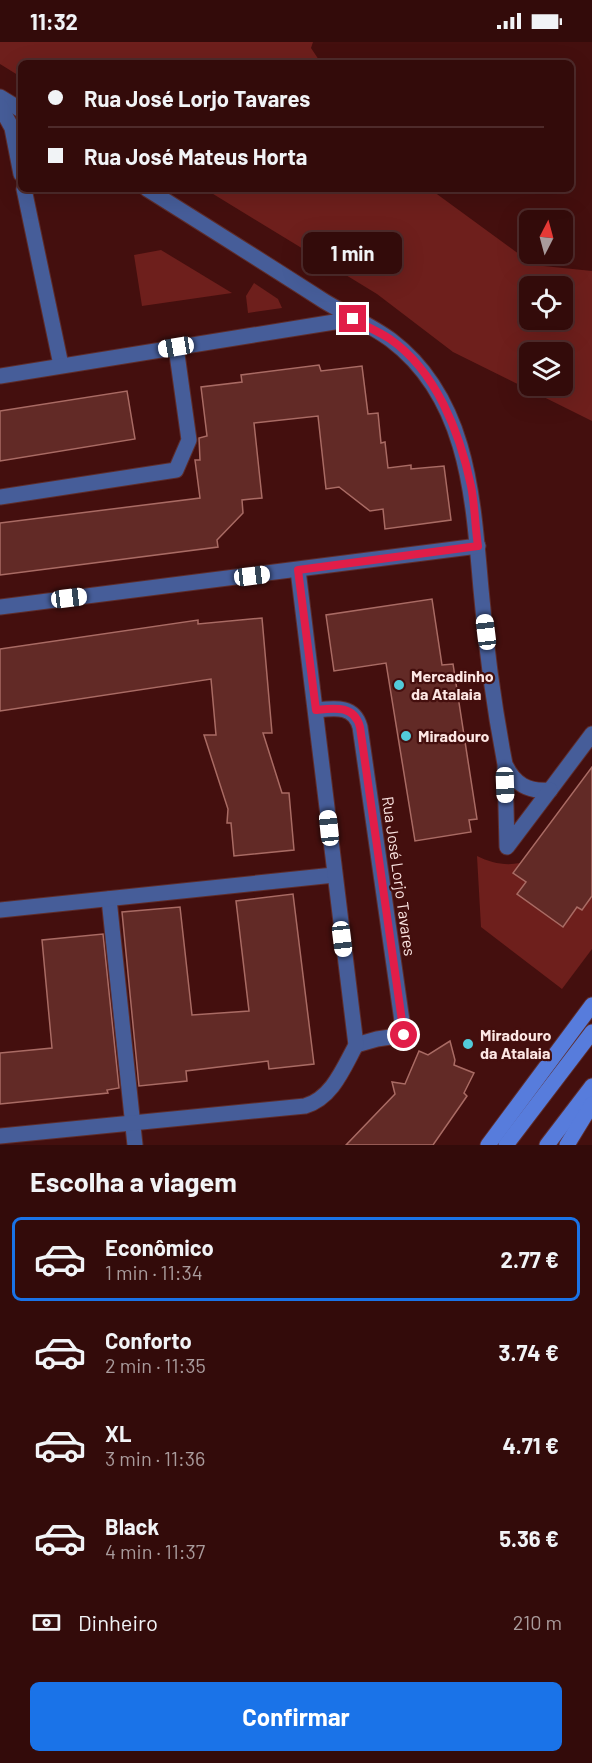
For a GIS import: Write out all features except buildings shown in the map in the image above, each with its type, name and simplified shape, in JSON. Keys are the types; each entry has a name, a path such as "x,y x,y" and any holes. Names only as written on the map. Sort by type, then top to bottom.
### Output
{"main road":[{"path":"488,1145 592,1005"},
{"path":"507,1145 592,1032"},
{"path":"547,1145 592,1086"},
{"path":"567,1145 592,1104"}],"street":[{"path":"0,97 18,108"},
{"path":"0,106 12,128 18,150"},
{"path":"25,192 61,365"},
{"path":"152,192 353,319 391,340 418,366 440,397 458,440 471,487 482,601 505,764 507,847 592,734"},
{"path":"0,376 353,319"},
{"path":"0,497 176,470 189,440 176,347"},
{"path":"0,607 478,546"},
{"path":"0,1136 291,1109 313,1104 335,1083 356,1045 298,570"},
{"name":"Rua José Lorjo Tavares","path":"316,710 344,709 353,713 360,727 404,1035 356,1045"},
{"path":"505,764 510,776 523,787 532,790 550,790"},
{"path":"0,910 334,875"},
{"path":"108,899 135,1145"}],"shaded area":[{"path":"0,42 313,42 311,48 319,60 18,60 18,75 0,64"},
{"path":"210,192 434,192 519,254 519,264 592,271 592,421 542,396 573,396 573,342 519,342 519,385 453,352 377,294"},
{"path":"161,250 232,293 142,306 134,255"},
{"path":"254,283 278,299 282,308 248,313 246,296"},
{"path":"477,856 498,863 520,863 513,873 526,882 517,894 563,927 577,907 582,909 592,896 592,949 562,989 481,927"}],"place":[{"name":"Mercadinho da Atalaia","path":"399,685"},
{"name":"Miradouro","path":"406,736"},
{"name":"Miradouro da Atalaia","path":"468,1044"}],"route":[{"path":"353,319 391,340 418,366 440,397 458,440 471,487 478,546 298,570 316,710 344,709 353,713 360,727 404,1035"}]}
